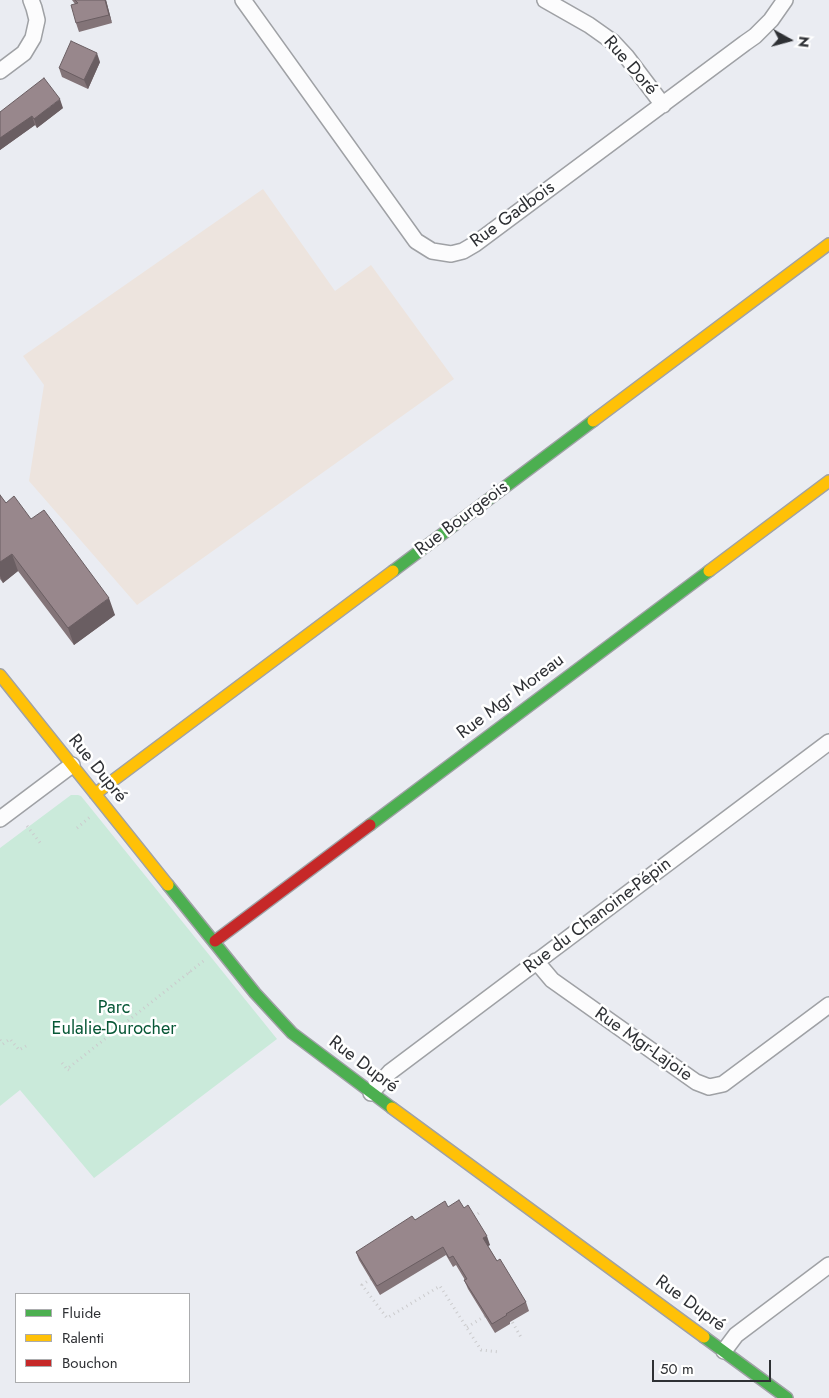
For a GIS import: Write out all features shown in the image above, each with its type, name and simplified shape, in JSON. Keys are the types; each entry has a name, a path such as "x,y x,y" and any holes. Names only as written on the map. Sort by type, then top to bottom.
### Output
{"street":[{"path":"0,71 24,53 34,38 37,20 31,0"},
{"name":"Rue Gadbois","path":"243,0 412,236 421,245 438,253 457,253 468,249 755,36 771,20 786,0"},
{"name":"Rue Doré","path":"544,0 589,25 613,42 626,56 662,105"},
{"name":"Rue Bourgeois","path":"95,794 829,244"},
{"name":"Rue Mgr Moreau","path":"215,942 829,481"},
{"name":"Rue Dupré","path":"0,676 255,992 292,1033 787,1398"},
{"name":"Rue du Chanoine-Pépin","path":"371,1093 390,1072 829,742"},
{"path":"0,819 72,765"},
{"name":"Rue Mgr-Lajoie","path":"536,962 552,980 696,1082 709,1087 723,1084 829,1005"},
{"path":"724,1351 736,1335 829,1265"}],"path":[{"path":"77,828 96,812"},
{"path":"27,826 41,844"},
{"path":"62,1063 68,1070 211,955"},
{"path":"189,972 192,976"},
{"path":"0,1040 2,1045 10,1039 19,1050 26,1046"},
{"path":"474,1217 479,1213"},
{"path":"371,1279 362,1285 386,1318 440,1286 481,1350 500,1352"},
{"path":"467,1327 488,1314"},
{"path":"510,1318 522,1339"}],"shaded area":[{"path":"263,189 335,291 371,265 454,379 137,605 29,481 44,385 23,356"}],"green space":[{"name":"Parc Eulalie-Durocher","path":"71,795 81,796 277,1039 94,1178 20,1090 0,1106 0,848"}],"building":[{"path":"75,0 105,0 109,15 76,23 71,5 78,3"},
{"path":"71,41 97,53 84,80 59,68"},
{"path":"44,78 60,99 34,119 32,116 0,138 0,112"},
{"path":"0,495 6,503 14,496 31,519 44,510 109,598 68,628 12,554 0,562"},
{"path":"459,1200 464,1208 468,1205 487,1236 483,1238 497,1261 500,1259 526,1302 492,1324 464,1280 467,1279 453,1256 449,1258 443,1247 377,1286 356,1252 412,1216 415,1220 445,1201 448,1207"}],"traffic: fast":[{"path":"393,571 593,421"},
{"path":"370,825 709,571"},
{"path":"168,885 255,993 292,1033 392,1108"},
{"path":"704,1337 787,1398"}],"traffic: slow":[{"path":"593,421 829,244"},
{"path":"709,571 829,481"},
{"path":"95,794 393,571"},
{"path":"0,675 168,885"},
{"path":"392,1108 704,1337"}],"traffic: jam":[{"path":"215,941 370,825"}]}
